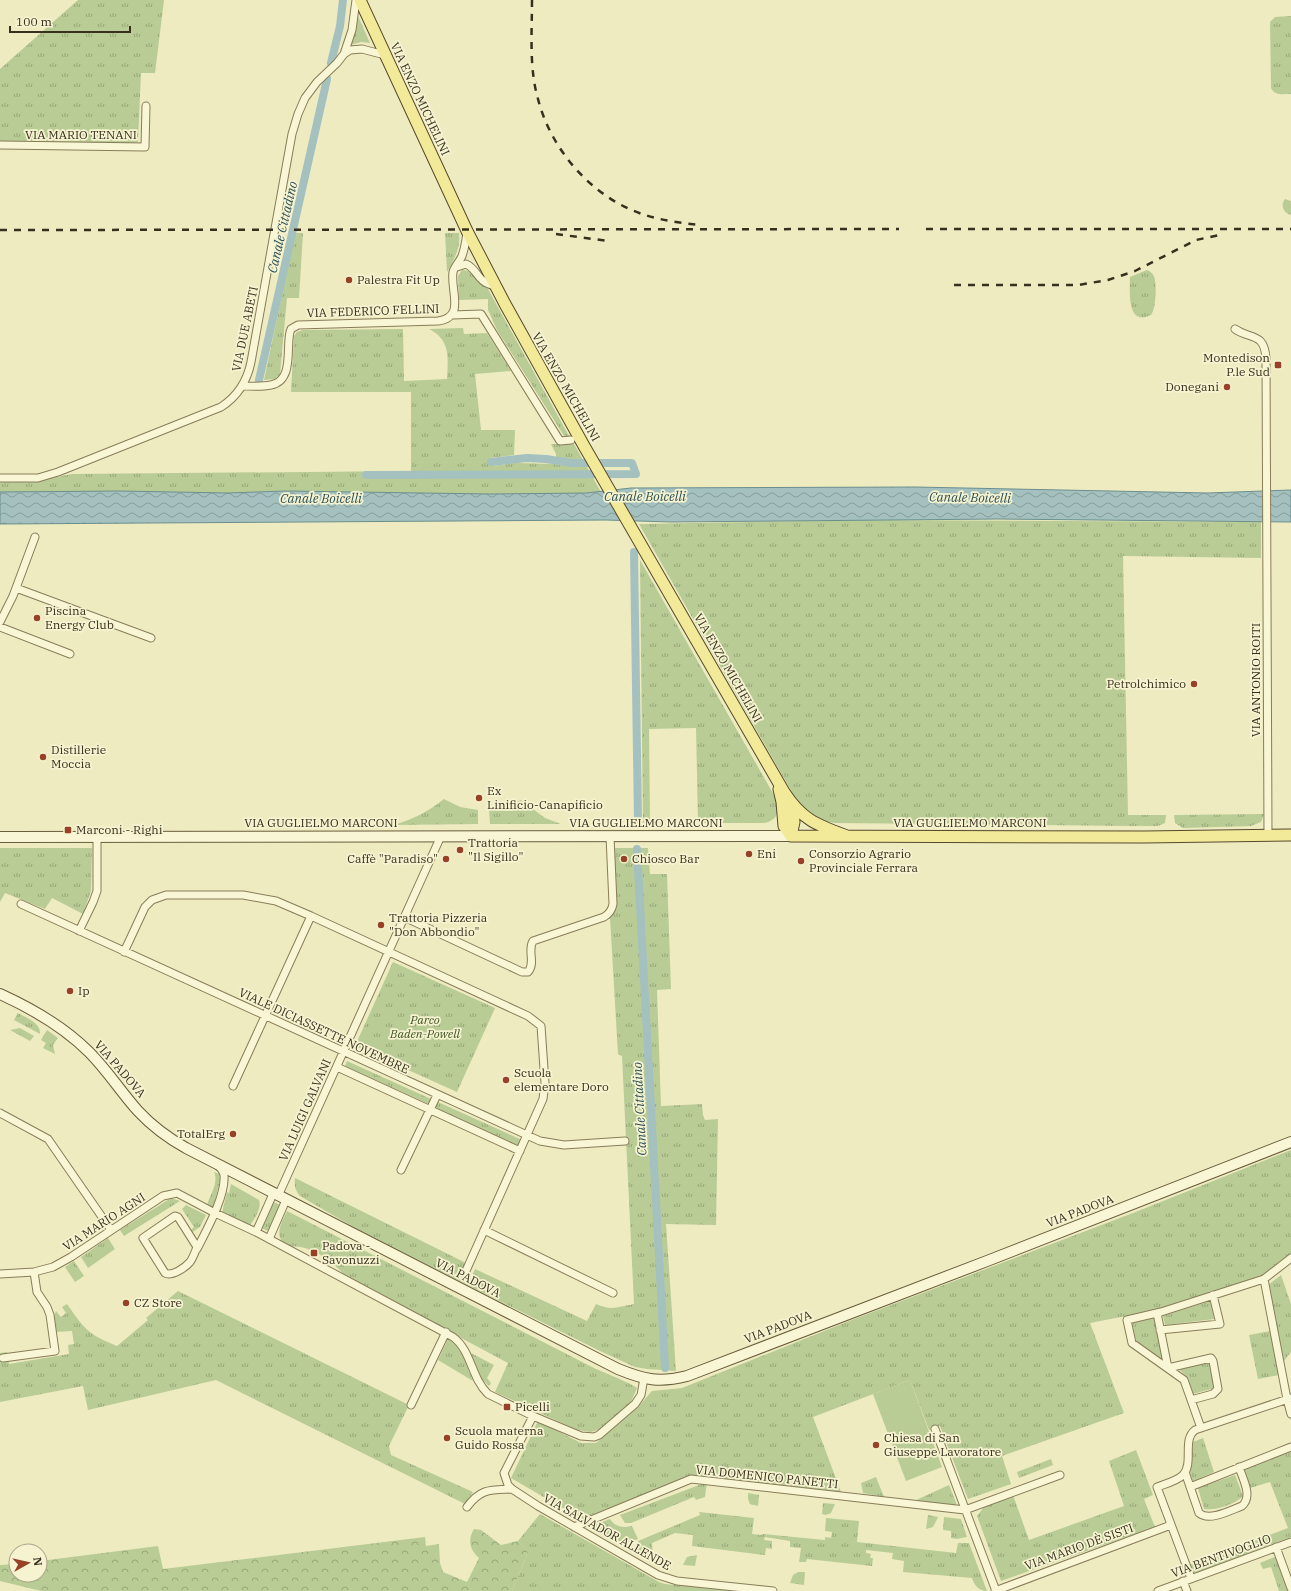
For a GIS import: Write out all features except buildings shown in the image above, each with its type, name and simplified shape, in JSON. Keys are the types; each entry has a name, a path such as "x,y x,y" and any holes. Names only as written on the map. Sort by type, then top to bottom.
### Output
{"main road":[{"name":"VIA ENZO MICHELINI","path":"360,0 467,231 527,346 774,775 792,803 804,815 817,825 846,836"},
{"name":"VIA ENZO MICHELINI","path":"774,775 782,802 783,819 786,830 791,836"},
{"name":"VIA ENZO MICHELINI","path":"791,836 794,822 792,803"},
{"path":"754,836 773,831 778,828 783,819"},
{"name":"VIA GUGLIELMO MARCONI","path":"0,837 1291,835"},
{"name":"VIA PADOVA","path":"0,994 47,1018 68,1033 90,1053 139,1112 150,1123 173,1141 279,1197 618,1369 654,1380 687,1376 1291,1142"}],"street":[{"name":"VIA DUE ABETI","path":"0,478 38,478 74,466 221,406 234,398 242,386 251,362 288,152 295,123 301,106 311,90 344,54 352,30 356,0"},
{"path":"344,54 350,50 362,49 385,55"},
{"name":"VIA MARIO TENANI","path":"0,146 145,147 146,106"},
{"name":"VIA FEDERICO FELLINI","path":"242,386 273,385 283,378 286,371 290,332 298,325 446,320 452,315 455,305 454,272 465,246 467,231"},
{"path":"457,266 466,264 469,265 482,281 495,286"},
{"name":"VIA FEDERICO FELLINI","path":"452,315 481,314 560,441 571,440"},
{"name":"VIA ANTONIO ROITI","path":"1235,329 1264,344 1266,358 1268,835"},
{"path":"0,622 16,588 35,537"},
{"path":"16,588 151,638"},
{"path":"0,627 70,654"},
{"name":"VIA LUIGI GALVANI","path":"279,1197 440,836"},
{"path":"404,917 522,972 528,972 531,966 531,947 533,941 604,917 608,915 612,909 610,836"},
{"path":"79,931 97,891 97,837"},
{"path":"124,952 148,903 157,897 166,895 243,895 259,897 276,901 311,916 528,1016 541,1026 543,1031 545,1092 527,1136 465,1273"},
{"name":"VIALE DICIASSETTE NOVEMBRE","path":"21,904 527,1136 556,1145 625,1141"},
{"path":"233,1086 311,916"},
{"path":"336,1067 520,1150"},
{"path":"401,1170 437,1095"},
{"path":"0,1113 48,1139 111,1230"},
{"path":"196,1249 196,1246 177,1216 143,1238 165,1273 168,1275 189,1263 196,1249 214,1213 224,1181 222,1170 217,1165"},
{"name":"VIA MARIO AGNI","path":"0,1274 46,1270 59,1264 163,1196 177,1193 214,1213"},
{"path":"256,1232 279,1197"},
{"path":"269,1239 279,1197"},
{"path":"214,1213 256,1232 446,1332 463,1346 476,1378 488,1394 532,1416 581,1436 594,1437 635,1404 641,1395 644,1378"},
{"path":"484,1230 613,1293"},
{"path":"1201,1428 1184,1380 1132,1343 1127,1320 1157,1313 1264,1279 1291,1258"},
{"path":"3,1358 55,1351 50,1315 47,1307 37,1292 34,1272"},
{"path":"1264,1279 1291,1414"},
{"path":"1160,1330 1220,1324 1213,1295"},
{"path":"1157,1313 1168,1368"},
{"path":"411,1405 446,1332"},
{"path":"1168,1368 1211,1358 1218,1389 1213,1394 1191,1400"},
{"path":"1239,1467 1248,1496 1247,1500 1242,1506 1215,1516 1201,1515 1197,1510 1185,1472 1188,1461 1190,1436 1195,1430 1289,1399"},
{"path":"467,1507 476,1495 480,1493 510,1487 505,1479 506,1469 532,1416"},
{"path":"935,1429 996,1591"},
{"path":"1190,1487 1291,1447"},
{"path":"1185,1472 1178,1478 1157,1487 1191,1578"},
{"path":"965,1510 1060,1475"},
{"name":"VIA DOMENICO PANETTI","path":"574,1527 691,1479 965,1510"},
{"name":"VIA SALVADOR ALLENDE","path":"510,1487 574,1527 658,1575 669,1579 773,1591"},
{"name":"VIA MARIO DÈ SISTI","path":"996,1591 1171,1525"},
{"name":"VIA BENTIVOGLIO","path":"1158,1591 1291,1542"},
{"path":"1276,1547 1291,1588"},
{"path":"1183,1581 1187,1591"}],"green space":[{"path":"78,0 164,0 155,73 141,73 138,142 131,144 0,141 0,69"},
{"path":"358,16 370,43 361,42 351,45 356,30"},
{"path":"1291,16 1291,94 1279,94 1271,88 1270,22 1275,17"},
{"path":"1285,199 1291,201 1291,215 1284,211 1283,201"},
{"path":"295,233 303,233 299,298 287,298 280,374 275,379 264,380"},
{"path":"445,233 459,233 459,243 456,253 447,272"},
{"path":"462,270 470,271 478,282 488,289 569,436 564,436 497,330 488,310 488,299 459,300 458,276"},
{"path":"1147,270 1154,276 1156,296 1153,312 1151,315 1143,317 1137,316 1133,312 1130,298 1130,277"},
{"path":"463,328 464,334 487,333 511,371 475,374 481,430 515,430 514,455 490,458 491,466 516,463 556,464 556,454 551,444 574,444 601,492 490,494 286,491 227,493 0,492 0,481 35,481 72,474 411,471 411,392 291,392 294,336 297,332 303,330 403,329 404,381 447,379 448,357 445,344 436,333 429,329"},
{"path":"861,520 1261,522 1261,558 1123,556 1128,815 1166,815 1165,823 1158,826 1128,826 835,823 820,820 810,815 793,794 639,524"},
{"path":"640,560 774,795 778,809 776,816 773,819 764,823 698,823 696,728 649,729 650,822 643,823"},
{"path":"444,799 460,807 478,810 478,824 393,825 420,815"},
{"path":"521,800 545,818 561,824 490,824 489,809 505,807"},
{"path":"1264,814 1261,822 1251,826 1183,828 1175,823 1174,815"},
{"path":"0,848 92,848 91,891 83,914 52,898 45,909 5,893 0,902"},
{"path":"614,848 648,848 650,874 667,874 671,989 657,990 661,1106 702,1104 705,1120 718,1119 716,1225 666,1224 676,1371 635,1367 600,1351 369,1236 300,1196 295,1186 295,1178 466,1263 461,1273 471,1278 475,1269 587,1321 596,1304 610,1308 634,1304 622,1056 618,1054 610,918 617,907"},
{"name":"Parco Baden-Powell","path":"393,962 495,1008 457,1092 355,1046"},
{"path":"18,1013 36,1024 40,1030 40,1034 14,1020"},
{"path":"20,1028 34,1036 30,1041 10,1030"},
{"path":"47,1030 58,1038 53,1045 55,1054 43,1048 46,1043 41,1040"},
{"path":"347,1061 431,1099 429,1104 345,1066"},
{"path":"438,1102 522,1140 519,1146 435,1108"},
{"path":"1291,1150 1291,1255 1264,1277 1157,1310 1090,1323 1124,1413 1002,1456 1011,1484 968,1499 940,1426 929,1430 910,1380 813,1417 841,1492 690,1476 581,1519 511,1478 538,1421 581,1443 596,1443 637,1408 652,1391 682,1388 849,1321 1133,1213"},
{"path":"214,1172 219,1174 220,1180 213,1209 207,1205 215,1184"},
{"path":"231,1184 259,1200 260,1203 258,1210 249,1227 222,1213 227,1192 229,1193"},
{"path":"171,1198 180,1201 124,1236 120,1230"},
{"path":"274,1202 280,1205 268,1231 261,1228"},
{"path":"186,1205 206,1215 200,1227 191,1233 190,1231 194,1227 182,1209"},
{"path":"287,1211 592,1367 634,1386 637,1388 630,1404 604,1428 591,1432 577,1430 495,1392 508,1363 345,1276 337,1267 317,1253 303,1247 286,1245 282,1241 279,1233"},
{"path":"108,1238 115,1249 88,1268 81,1257"},
{"path":"74,1261 84,1276 75,1282 65,1267"},
{"path":"1281,1275 1291,1304 1291,1352 1284,1361 1268,1285"},
{"path":"178,1291 409,1405 389,1446 391,1455 473,1492 465,1504 216,1380 88,1410 83,1386 0,1402 0,1353 7,1352 9,1364 69,1354 68,1345 74,1344 72,1331 56,1332 54,1316 56,1311 61,1317 66,1313 62,1307 67,1304 83,1326 99,1338 117,1346 148,1320 146,1318"},
{"path":"1210,1301 1214,1319 1165,1325 1163,1316"},
{"path":"1154,1316 1163,1362 1136,1341 1132,1321"},
{"path":"1270,1331 1279,1375 1258,1379 1249,1335"},
{"path":"448,1339 453,1342 460,1352 473,1381 438,1360"},
{"path":"471,1353 494,1365 487,1378 491,1383 489,1386 481,1378"},
{"path":"1209,1361 1215,1388 1193,1394 1188,1378 1179,1369"},
{"path":"910,1380 942,1467 906,1481 873,1394"},
{"path":"1203,1438 1214,1472 1193,1481 1190,1472 1193,1442"},
{"path":"1136,1450 1153,1495 1144,1499 1155,1527 1001,1581 977,1516 984,1507 1013,1495 1029,1540 1124,1506 1109,1461"},
{"path":"1291,1450 1291,1537 1193,1574 1189,1565 1288,1528 1270,1482 1250,1488 1243,1469"},
{"path":"1051,1459 1053,1465 1019,1478 1017,1472"},
{"path":"1235,1475 1243,1496 1236,1502 1225,1506 1214,1509 1204,1509 1198,1488"},
{"path":"876,1477 884,1497 863,1493 861,1483"},
{"path":"707,1482 705,1497 696,1500 694,1497 631,1523 625,1523 620,1515"},
{"path":"949,1485 957,1505 914,1501"},
{"path":"748,1493 759,1495 758,1506 750,1504"},
{"path":"823,1503 835,1504 831,1513 826,1515 822,1514"},
{"path":"699,1512 754,1518 752,1534 825,1540 825,1537 831,1538 832,1532 825,1531 826,1518 859,1521 857,1542 956,1553 958,1543 969,1543 987,1591 977,1587 972,1578 903,1572 904,1561 892,1559 893,1553 866,1550 866,1553 871,1554 870,1558 873,1558 872,1566 807,1559 806,1562 799,1562 801,1548 790,1547 790,1541 765,1537 764,1540 772,1541 772,1549 766,1548 765,1555 692,1546 693,1535 675,1533 652,1543 653,1556 669,1565 667,1568 633,1549 640,1547 638,1541 700,1515"},
{"path":"540,1514 659,1582 665,1584 740,1591 512,1591 528,1552 518,1541"},
{"path":"928,1515 938,1517 933,1527 926,1529"},
{"path":"944,1517 961,1519 967,1537 957,1539 951,1538 951,1531 943,1530"},
{"path":"610,1519 614,1524 620,1526 632,1526 638,1539 624,1544 594,1528 594,1525"},
{"path":"474,1529 481,1530 501,1545 518,1541 528,1552 512,1591 41,1591 8,1583 48,1583 48,1560 158,1546 163,1569 425,1537 426,1546 439,1544 440,1563 443,1572 467,1582 479,1558 473,1552 470,1545"},
{"path":"697,1555 695,1566 683,1565 687,1557"},
{"path":"1277,1556 1289,1591 1279,1591 1271,1567 1263,1569 1260,1563"},
{"path":"8,1564 8,1583 0,1581 0,1565"},
{"path":"798,1572 805,1572 804,1585 790,1583 793,1575"}],"water":[{"name":"Canale Boicelli","path":"915,487 1208,493 1291,490 1291,522 998,519 671,522 606,520 0,524 0,492 120,491 227,493 286,491 490,494 586,493 631,488"}],"waterway":[{"name":"Canale Cittadino","path":"331,63 340,26 343,0"},
{"name":"Canale Cittadino","path":"259,380 327,79"},
{"path":"366,475 636,474 632,463 571,463 527,458 491,462"},
{"path":"634,552 638,821"},
{"name":"Canale Cittadino","path":"637,849 665,1368"}],"railway":[{"path":"532,0 532,63 535,87 544,118 563,153 591,184 606,196 624,206 656,218 699,225"},
{"path":"0,230 899,229"},
{"path":"926,229 1291,229"},
{"path":"556,234 608,241"},
{"path":"954,285 1078,285 1108,280 1135,271 1196,240 1224,234"}],"place":[{"name":"Palestra Fit Up","path":"349,280"},
{"name":"Montedison P.le Sud","path":"1278,365"},
{"name":"Donegani","path":"1227,387"},
{"name":"Piscina Energy Club","path":"37,618"},
{"name":"Petrolchimico","path":"1194,684"},
{"name":"Distillerie Moccia","path":"43,757"},
{"name":"Ex Linificio-Canapificio","path":"479,798"},
{"name":"Marconi - Righi","path":"68,830"},
{"name":"Trattoria \"Il Sigillo\"","path":"460,850"},
{"name":"Eni","path":"749,854"},
{"name":"Caffè \"Paradiso\"","path":"446,859"},
{"name":"Chiosco Bar","path":"624,859"},
{"name":"Consorzio Agrario Provinciale Ferrara","path":"801,861"},
{"name":"Trattoria Pizzeria \"Don Abbondio\"","path":"381,925"},
{"name":"Ip","path":"70,991"},
{"name":"Scuola elementare Doro","path":"506,1080"},
{"name":"TotalErg","path":"233,1134"},
{"name":"Padova - Savonuzzi","path":"314,1253"},
{"name":"CZ Store","path":"126,1303"},
{"name":"Picelli","path":"507,1407"},
{"name":"Scuola materna Guido Rossa","path":"447,1438"},
{"name":"Chiesa di San Giuseppe Lavoratore","path":"876,1445"}]}
